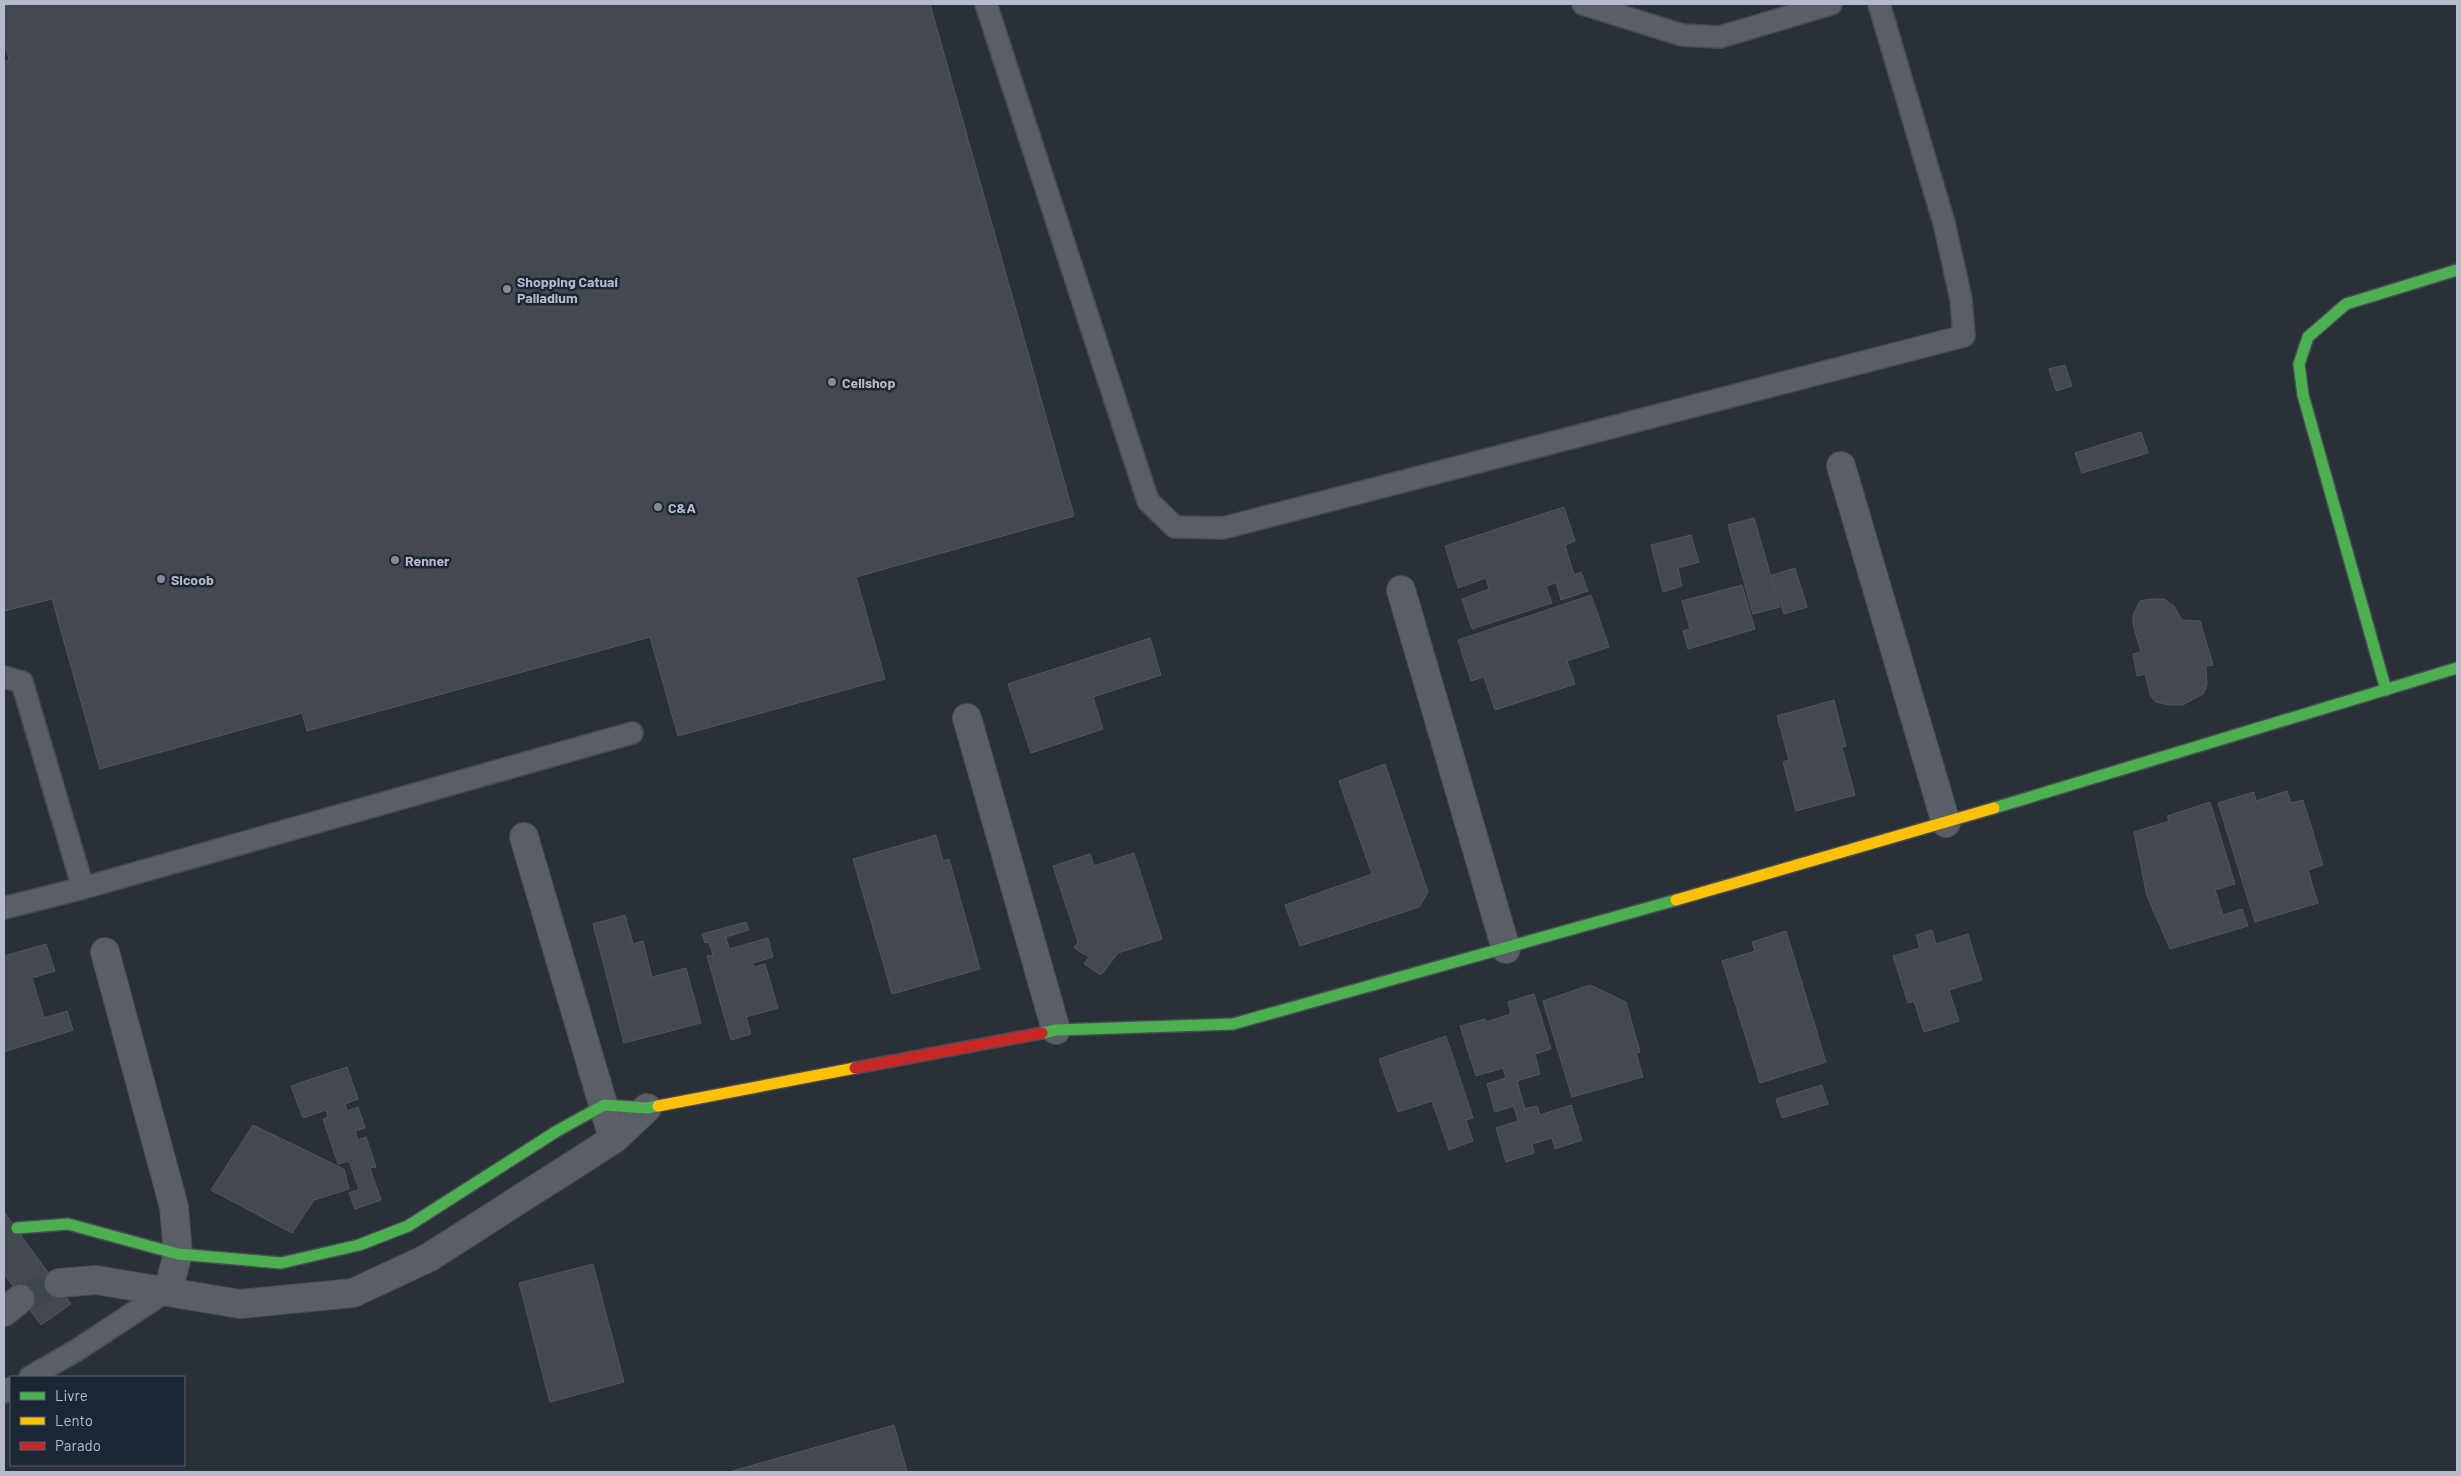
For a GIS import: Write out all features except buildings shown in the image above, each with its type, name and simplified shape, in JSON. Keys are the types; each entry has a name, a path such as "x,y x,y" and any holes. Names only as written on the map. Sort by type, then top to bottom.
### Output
{"street":[{"path":"2386,690 2303,395 2299,364 2308,337 2346,304 2457,270"},
{"path":"1841,466 1946,823"},
{"path":"1401,590 1506,949"},
{"path":"17,1228 68,1224 178,1254 280,1263 359,1246 408,1226 557,1132 604,1105 647,1108 1056,1030 1232,1024 1506,949 1946,823 2457,668"},
{"path":"967,718 1056,1030"},
{"path":"524,837 614,1139"},
{"path":"105,952 174,1207 178,1254 168,1290"},
{"path":"59,1283 96,1280 168,1290 240,1304 353,1293 428,1258 614,1139 647,1108"}],"lane":[{"path":"986,4 1148,501 1175,527 1223,528 1964,336 1961,300 1944,224 1879,4"},
{"path":"1583,4 1682,35 1720,36 1831,4"},
{"path":"4,678 22,682 82,888"},
{"path":"4,908 82,888 632,733"},
{"path":"32,1376 78,1350 168,1290"}],"tunnel":[{"path":"20,1299 59,1283"}],"traffic: fast":[{"path":"2386,690 2303,395 2299,364 2308,337 2346,304 2457,270"},
{"path":"1994,808 2457,668"},
{"path":"1042,1033 1056,1030 1233,1024 1676,900"},
{"path":"17,1228 68,1224 178,1254 281,1263 359,1245 408,1226 557,1131 604,1105 647,1108 658,1106"}],"traffic: slow":[{"path":"1676,900 1994,808"},
{"path":"658,1106 855,1068"}],"traffic: jam":[{"path":"855,1068 1042,1033"}],"place":[{"name":"Shopping Catuaí Palladium","path":"507,289"},
{"name":"Cellshop","path":"832,382"},
{"name":"C&A","path":"658,507"},
{"name":"Renner","path":"395,560"},
{"name":"Sicoob","path":"161,579"}]}
